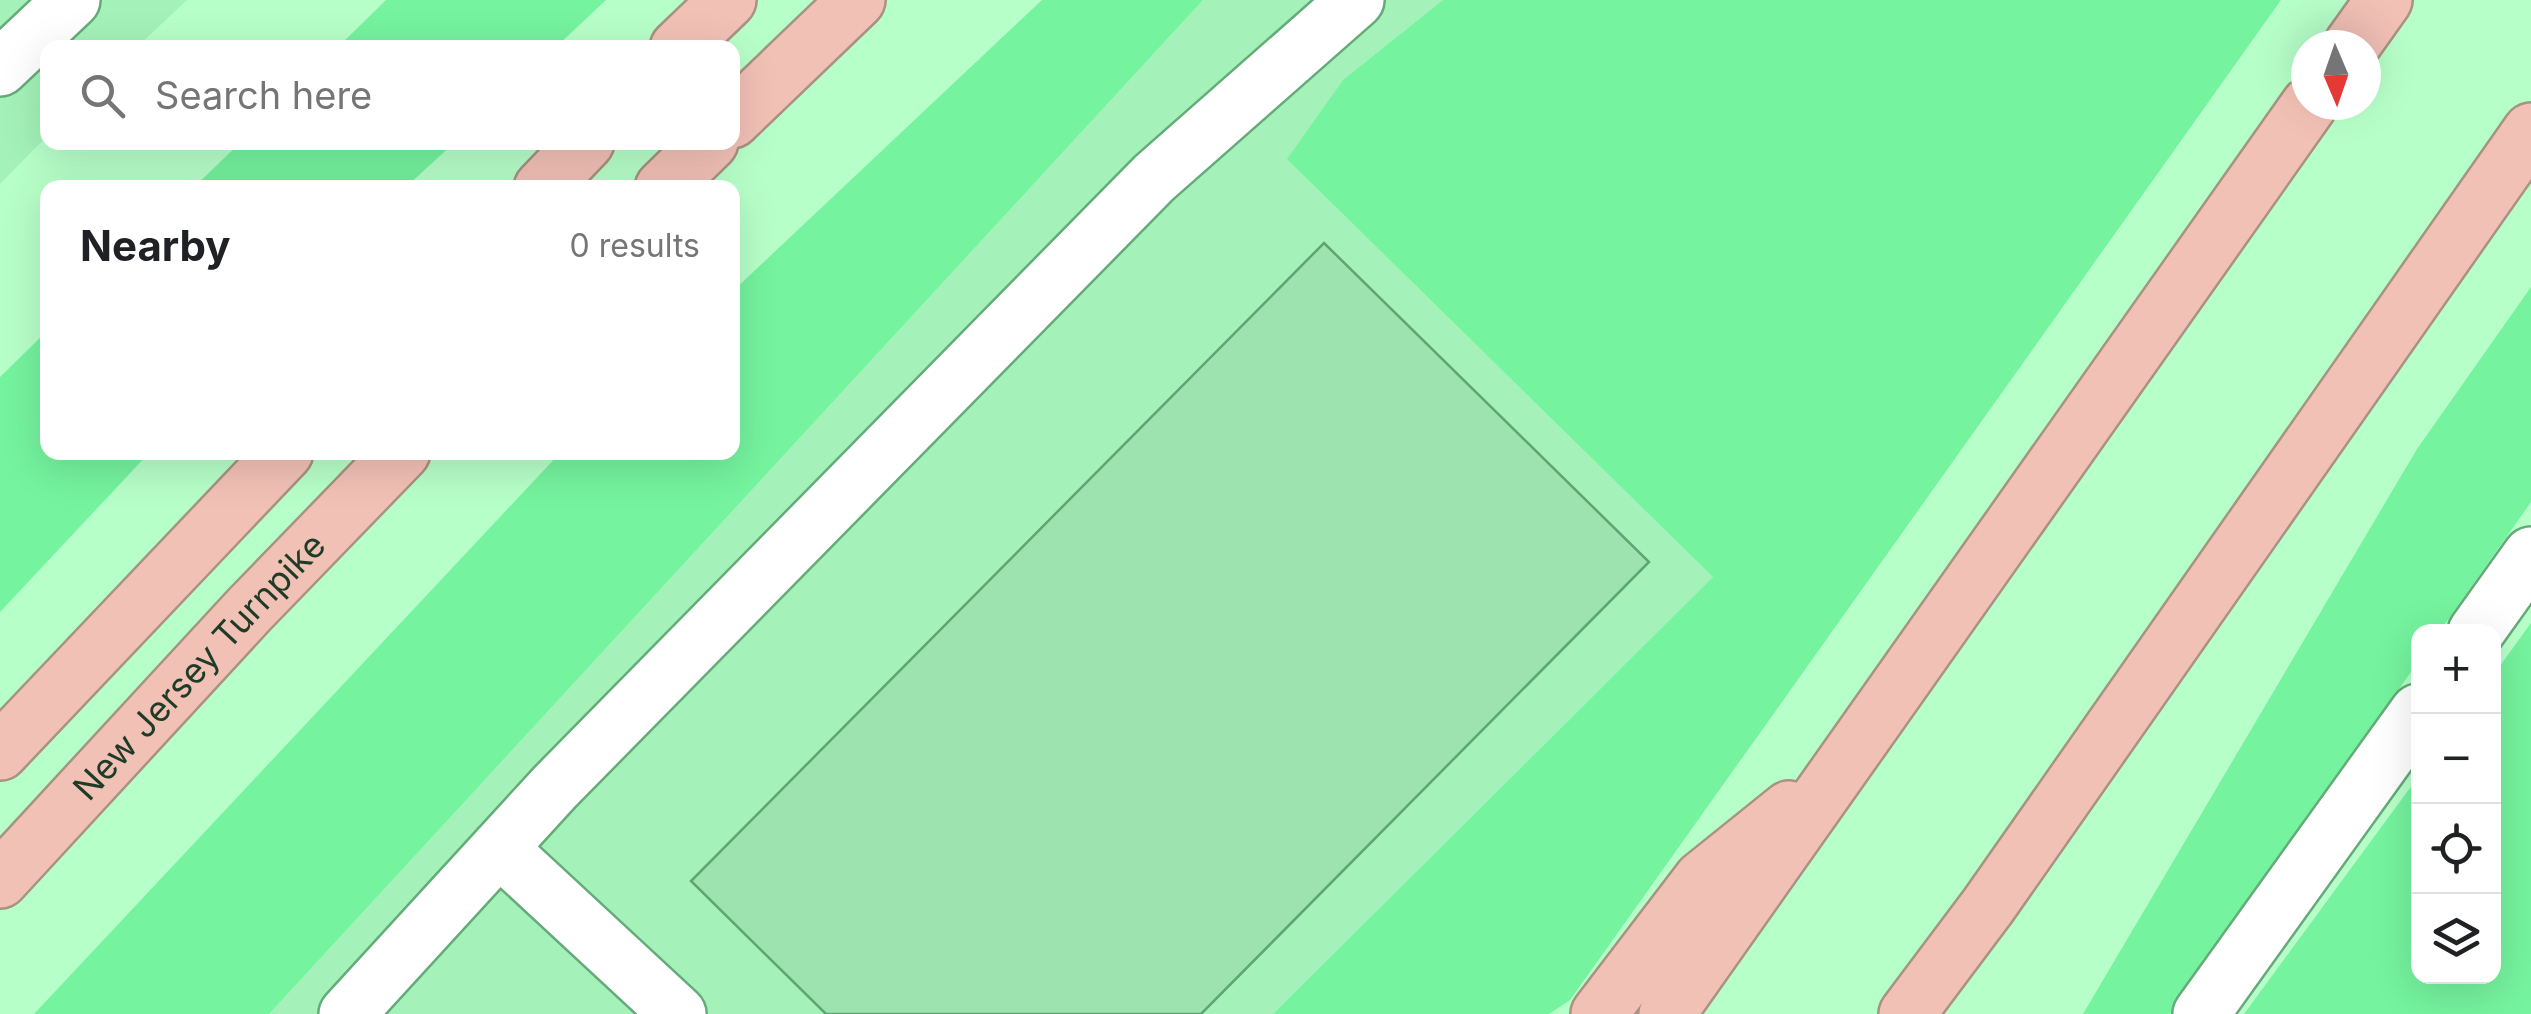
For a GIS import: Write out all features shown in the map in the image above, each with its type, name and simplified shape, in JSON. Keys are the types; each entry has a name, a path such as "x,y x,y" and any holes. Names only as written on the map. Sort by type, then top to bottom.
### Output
{"highway":[{"path":"686,40 728,0"},
{"path":"740,112 857,0"},
{"path":"2363,30 2384,0"},
{"path":"1666,1014 2298,120"},
{"path":"1907,1014 1988,906 2531,131"},
{"path":"550,180 578,150"},
{"path":"671,180 702,150"},
{"path":"0,752 277,460"},
{"name":"New Jersey Turnpike","path":"0,880 249,610 394,460"},
{"path":"1599,1014 1702,880 1842,766"}],"street":[{"path":"0,68 72,0"},
{"path":"346,1014 499,848 1154,178 1356,0"},
{"path":"2482,624 2531,555"},
{"path":"2201,1014 2417,714"},
{"path":"499,848 678,1014"}],"shaded area":[{"path":"0,0 187,0 144,40 40,40 40,143 0,184"},
{"path":"386,0 606,0 563,40 345,40"},
{"path":"1042,0 1203,0 269,1014 34,1014 553,460 740,460 740,284"},
{"path":"1203,0 1443,0 1343,80 1288,159 1713,577 1273,1014 269,1014"},
{"path":"1443,0 2281,0 1570,1000 1549,1014 1273,1014 1713,577 1287,159 1343,80"},
{"path":"232,150 446,150 414,180 201,180"},
{"path":"2531,287 2531,502 2445,624 2411,624 2411,672 2170,1014 2083,1014 2417,449"},
{"path":"40,338 40,460 142,460 0,612 0,377"},
{"path":"2531,623 2531,1014 2244,1014 2411,787 2411,984 2501,984 2501,664"}],"building":[{"path":"1324,243 1649,562 1201,1014 826,1014 691,881"}]}
